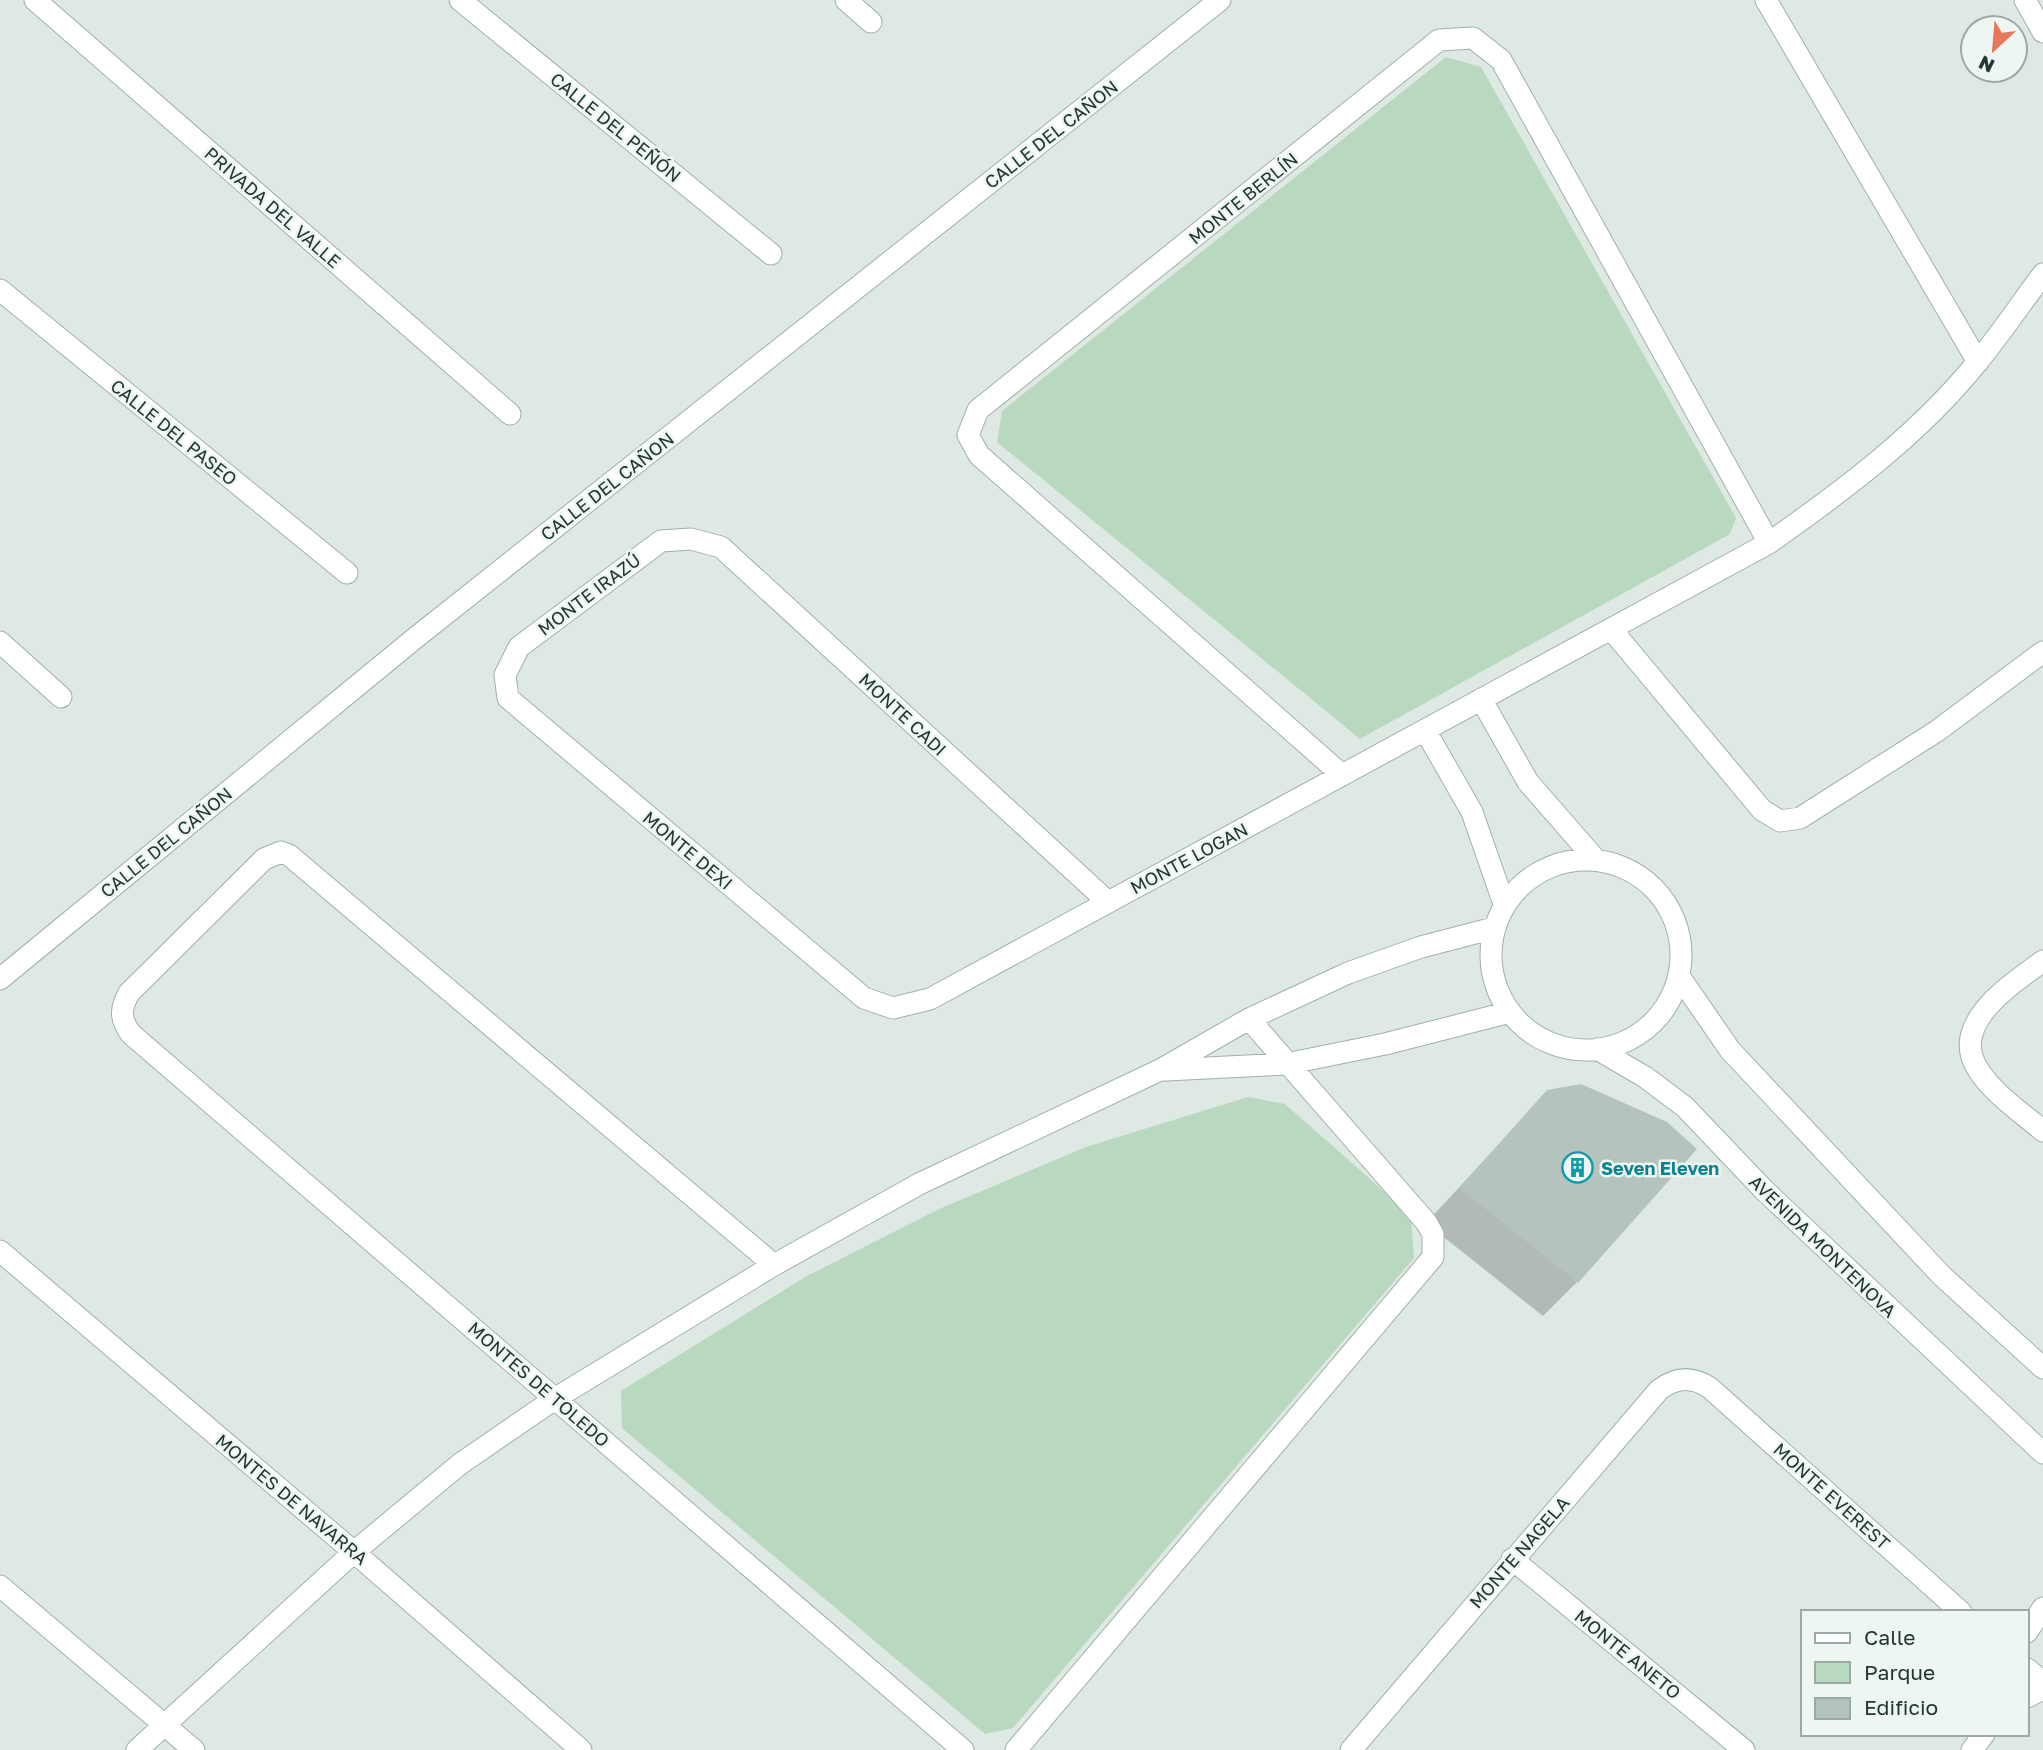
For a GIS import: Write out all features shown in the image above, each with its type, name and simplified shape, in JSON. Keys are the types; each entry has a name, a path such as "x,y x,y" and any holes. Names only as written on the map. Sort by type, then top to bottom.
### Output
{"street":[{"name":"PRIVADA DEL VALLE","path":"35,0 510,414"},
{"name":"CALLE DEL PEÑÓN","path":"460,0 771,254"},
{"path":"846,0 871,22"},
{"name":"CALLE DEL CAÑON","path":"0,978 425,630 1220,0"},
{"path":"1766,0 1978,362"},
{"path":"2025,0 2043,32"},
{"name":"MONTE BERLÍN","path":"1342,775 979,455 968,435 978,411 1439,40 1473,38 1501,60 1769,543"},
{"name":"MONTE LOGAN","path":"892,1008 930,999 1769,543 1840,494 1917,426 1978,362 2043,274"},
{"name":"CALLE DEL PASEO","path":"0,290 347,573"},
{"name":"MONTE IRAZÚ","path":"505,675 519,647 661,541 691,539"},
{"name":"MONTE CADI","path":"691,539 721,547 1108,902"},
{"path":"1611,629 1762,810 1780,821 1800,818 1937,731 2043,652"},
{"path":"0,642 61,697"},
{"name":"MONTE DEXI","path":"505,675 508,698 863,998 892,1008"},
{"path":"1481,699 1528,782 1596,860"},
{"path":"1424,730 1472,812 1504,904"},
{"name":"MONTES DE TOLEDO","path":"775,1265 298,861 281,852 264,859 129,993 122,1004 123,1024 131,1034 963,1750"},
{"path":"1570,860 1596,860 1622,867 1645,881 1664,900 1676,924 1681,950 1679,976 1668,1004 1650,1026 1625,1042 1597,1049 1572,1049 1548,1042 1527,1030 1510,1012 1493,976 1490,957 1494,928 1504,904 1522,883 1544,869 1570,860"},
{"path":"137,1750 163,1723 354,1552 460,1464 556,1398 775,1265 919,1184 1160,1070 1249,1019 1348,973 1421,947 1494,928"},
{"path":"2043,961 1987,1005 1973,1032 1971,1046 1977,1069 2043,1131"},
{"path":"1679,976 1739,1060 1942,1276 2043,1368"},
{"path":"1160,1070 1286,1064 1385,1044 1510,1012"},
{"path":"1016,1750 1433,1257 1433,1234 1426,1222 1249,1019"},
{"name":"AVENIDA MONTENOVA","path":"1597,1049 1645,1077 1685,1107 1764,1190 2043,1453"},
{"name":"MONTES DE NAVARRA","path":"0,1251 354,1552 581,1750"},
{"name":"MONTE NAGELA","path":"1351,1750 1659,1390 1679,1379 1701,1382"},
{"name":"MONTE EVEREST","path":"1701,1382 1959,1610"},
{"name":"MONTE ANETO","path":"1512,1559 1744,1750"},
{"path":"0,1586 194,1750"},
{"path":"2029,1629 2043,1608"},
{"path":"2029,1671 2043,1682"}],"green space":[{"path":"1446,57 1481,67 1736,518 1730,534 1360,739 997,442 1002,411"},
{"path":"1248,1097 1285,1104 1411,1215 1414,1258 1013,1728 985,1734 622,1428 621,1391 807,1276 939,1209 1086,1147"}],"building":[{"name":"Seven Eleven","path":"1581,1084 1667,1122 1697,1149 1578,1283 1459,1188 1547,1090"}],"place":[{"name":"Seven Eleven","path":"1578,1168"}]}
